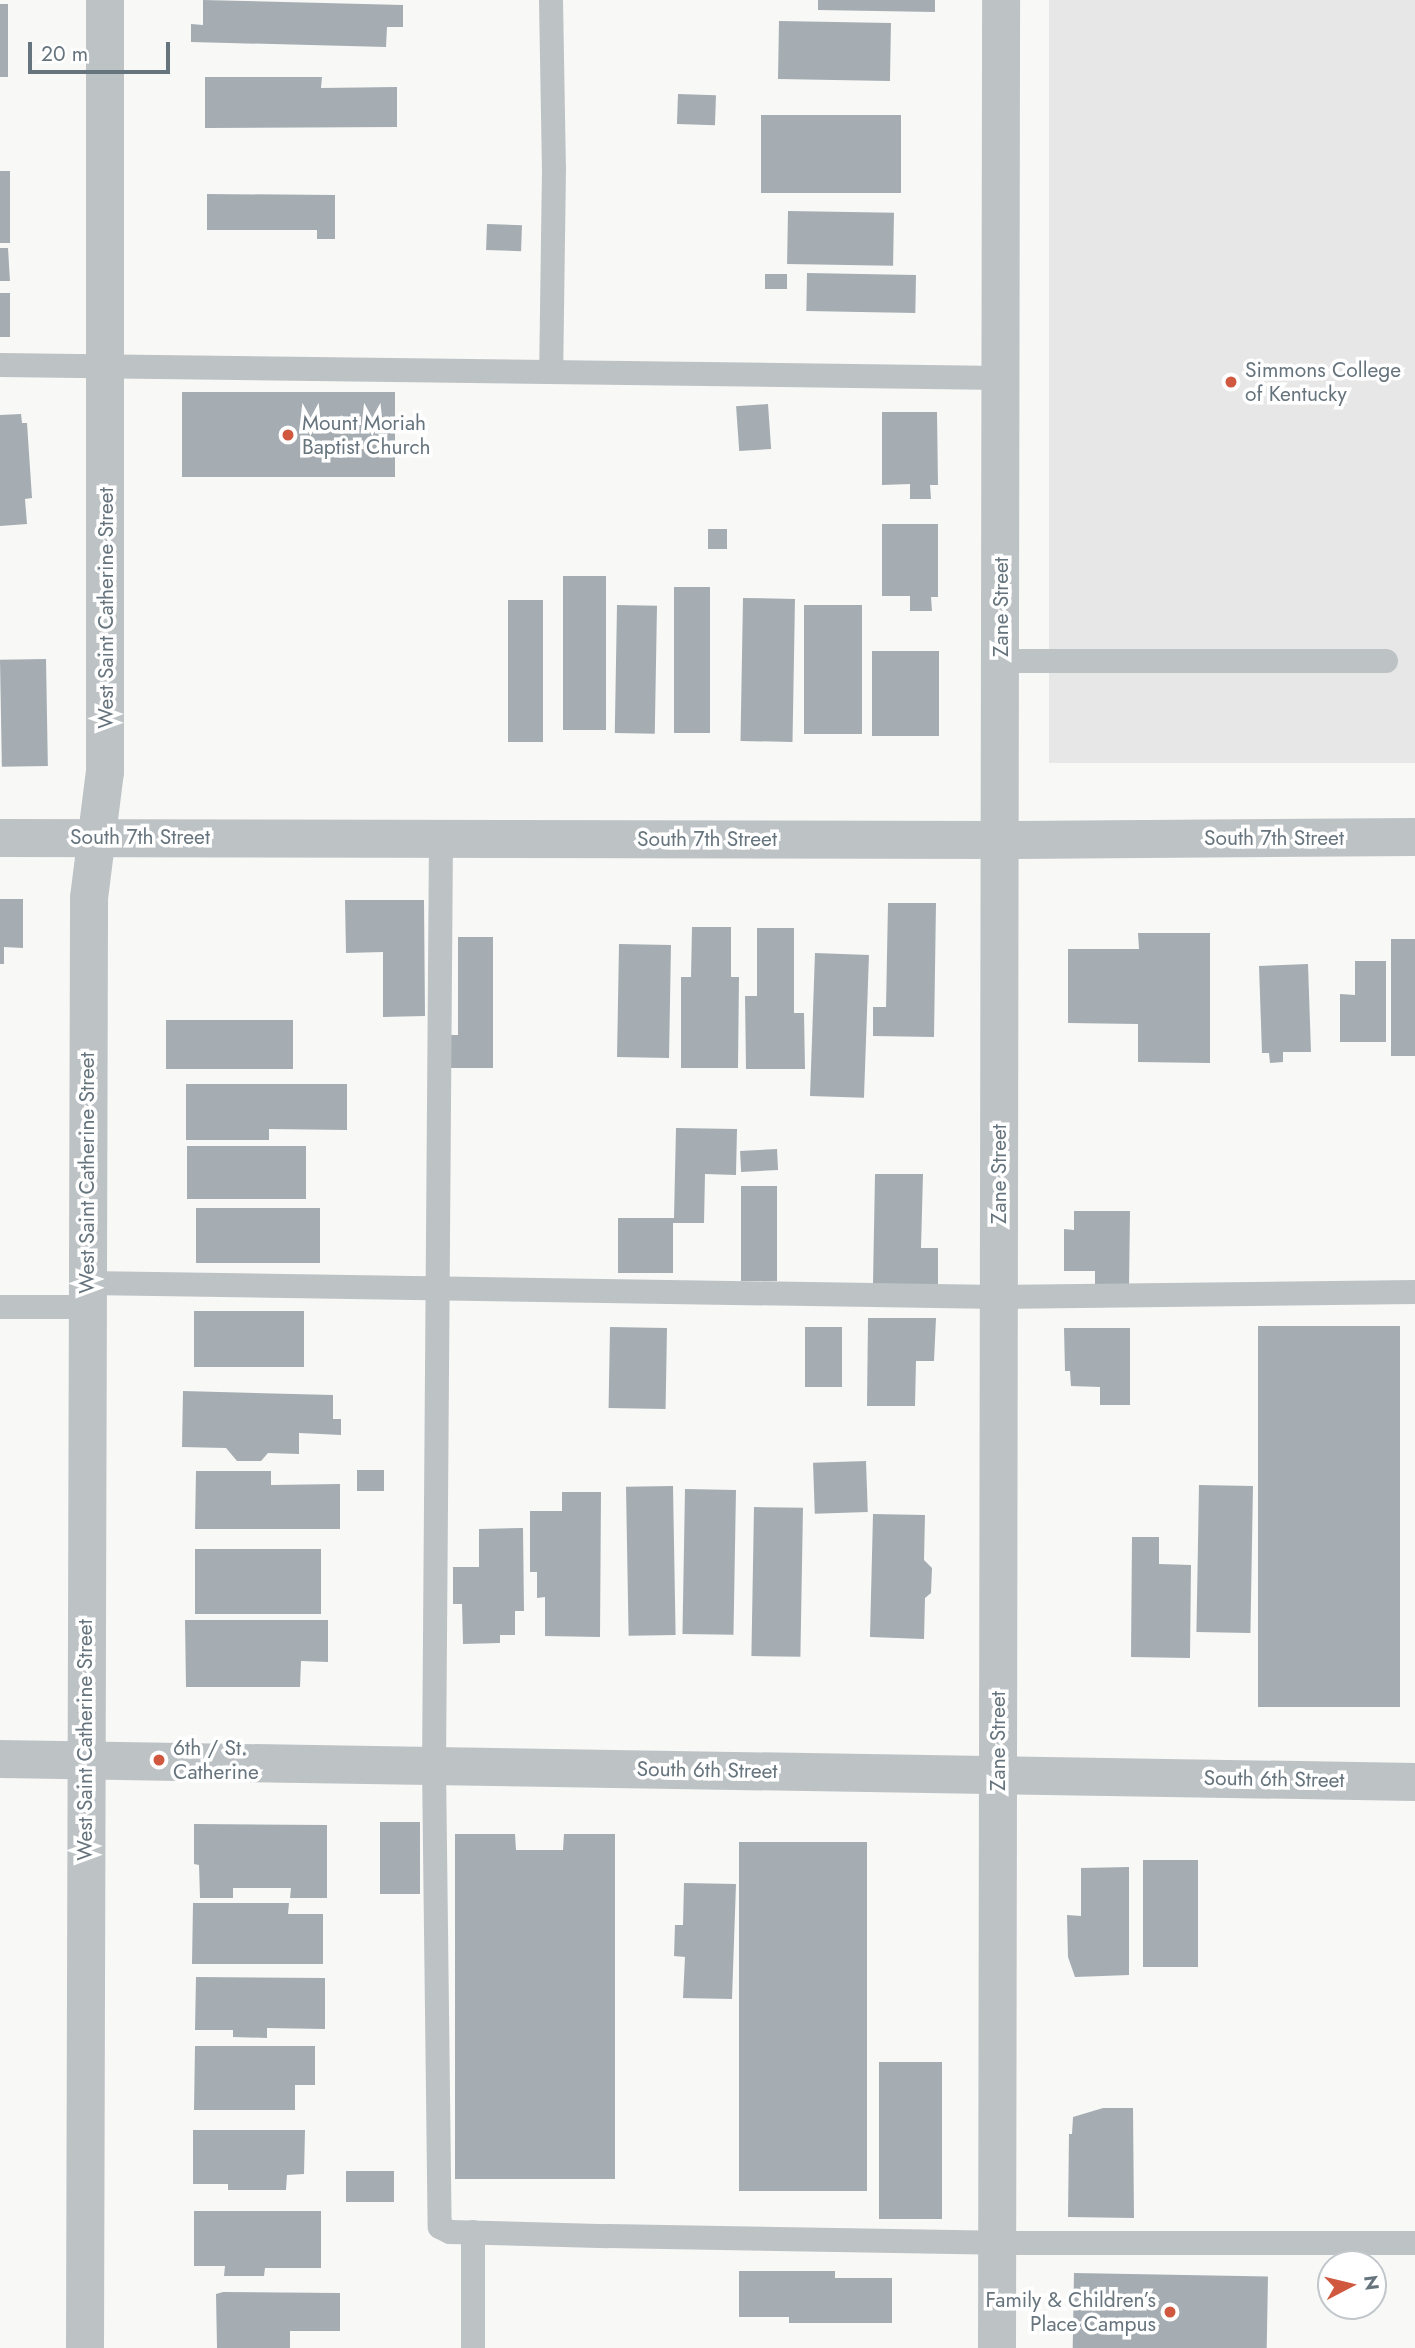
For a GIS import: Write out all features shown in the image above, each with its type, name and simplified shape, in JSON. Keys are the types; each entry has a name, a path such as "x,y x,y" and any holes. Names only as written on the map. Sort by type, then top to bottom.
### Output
{"street":[{"name":"West Saint Catherine Street","path":"85,2348 89,898 105,772 105,0"},
{"name":"Zane Street","path":"997,2348 1001,0"},
{"name":"South 7th Street","path":"0,838 1415,837"},
{"name":"South 6th Street","path":"0,1759 1415,1782"}],"lane":[{"path":"551,0 554,169 551,371"},
{"path":"0,365 1001,378"},
{"path":"1001,661 1385,662"},
{"path":"442,838 434,1766 440,2227 450,2232 997,2243 1415,2243"},
{"path":"0,1307 87,1295 439,1287 999,1297 1415,1292"},
{"path":"473,2232 473,2348"}],"shaded area":[{"name":"Simmons College of Kentucky","path":"1049,0 1415,0 1415,763 1049,763"}],"building":[{"path":"203,0 403,5 403,27 387,27 386,47 191,42 191,24 203,25"},
{"path":"818,0 935,0 935,12 818,10"},
{"path":"0,4 8,4 8,77 0,77"},
{"path":"779,21 891,23 890,81 778,79"},
{"path":"205,77 322,77 321,88 397,87 397,127 205,128"},
{"path":"678,94 716,95 715,125 677,124"},
{"path":"761,115 901,115 901,193 761,193"},
{"path":"0,171 10,171 10,243 0,243"},
{"path":"207,194 335,195 335,239 317,239 317,230 207,230"},
{"path":"788,211 894,213 893,266 787,264"},
{"path":"487,224 522,225 521,251 486,250"},
{"path":"0,248 8,248 10,281 0,281"},
{"path":"807,273 916,275 915,313 806,311"},
{"path":"765,274 787,274 787,289 765,289"},
{"path":"0,293 10,293 10,337 0,337"},
{"name":"Mount Moriah Baptist Church","path":"182,392 395,392 395,477 182,477"},
{"path":"768,404 771,449 739,451 736,406"},
{"path":"882,412 937,412 938,485 930,485 931,499 910,499 910,484 882,485"},
{"path":"21,414 22,423 27,423 32,498 25,499 27,524 0,526 0,415"},
{"path":"882,524 938,524 938,597 931,597 932,611 910,611 910,596 882,596"},
{"path":"708,529 727,529 727,549 708,549"},
{"path":"563,576 606,576 606,730 563,730"},
{"path":"674,587 710,587 710,733 674,733"},
{"path":"743,598 795,599 792,742 741,741"},
{"path":"508,600 543,600 543,742 508,742"},
{"path":"617,605 657,606 655,734 615,733"},
{"path":"804,605 862,605 862,734 804,734"},
{"path":"872,651 939,651 939,736 872,736"},
{"path":"46,659 48,766 2,767 0,660"},
{"path":"0,899 23,899 23,948 4,947 4,964 0,964"},
{"path":"345,900 424,900 425,1016 383,1017 383,952 346,953"},
{"path":"888,903 936,903 934,1037 873,1036 873,1007 886,1007"},
{"path":"692,927 731,927 731,977 739,977 738,1068 681,1068 681,977 691,977"},
{"path":"757,928 794,928 794,1013 804,1013 805,1069 746,1069 745,996 757,996"},
{"path":"1138,933 1210,933 1210,1063 1138,1062 1138,1024 1068,1023 1068,949 1139,949"},
{"path":"458,937 493,937 493,1068 447,1068 447,1035 458,1035"},
{"path":"1391,939 1415,939 1415,1056 1391,1056"},
{"path":"619,944 671,945 669,1058 617,1057"},
{"path":"815,953 869,955 864,1098 810,1096"},
{"path":"1355,961 1386,961 1386,1042 1340,1042 1340,994 1355,995"},
{"path":"1308,964 1311,1052 1283,1052 1283,1062 1270,1063 1269,1053 1262,1053 1259,966"},
{"path":"166,1020 293,1020 293,1069 166,1069"},
{"path":"186,1084 347,1084 347,1130 269,1129 269,1140 186,1140"},
{"path":"676,1128 737,1129 736,1175 705,1174 704,1223 673,1223 673,1273 618,1273 618,1218 674,1218"},
{"path":"187,1146 306,1146 306,1199 187,1199"},
{"path":"777,1149 778,1170 741,1172 740,1151"},
{"path":"875,1174 923,1174 921,1248 938,1248 938,1285 873,1284"},
{"path":"741,1186 777,1186 777,1281 741,1281"},
{"path":"196,1208 320,1208 320,1263 196,1263"},
{"path":"1074,1211 1130,1211 1129,1287 1095,1287 1095,1271 1064,1271 1064,1229 1074,1230"},
{"path":"194,1311 304,1311 304,1367 194,1367"},
{"path":"868,1318 936,1318 934,1361 916,1361 915,1406 867,1406"},
{"path":"1258,1326 1400,1326 1400,1707 1258,1707"},
{"path":"610,1327 667,1328 666,1409 609,1408"},
{"path":"805,1327 842,1327 842,1387 805,1387"},
{"path":"1064,1328 1130,1328 1130,1405 1100,1405 1100,1387 1071,1386 1070,1371 1065,1371"},
{"path":"183,1391 333,1395 333,1419 341,1419 341,1435 299,1433 299,1454 268,1453 261,1461 237,1461 226,1448 182,1447"},
{"path":"866,1461 868,1512 815,1514 813,1463"},
{"path":"357,1470 384,1470 384,1491 357,1491"},
{"path":"196,1471 271,1471 271,1485 340,1484 340,1529 195,1529"},
{"path":"1199,1485 1253,1486 1250,1633 1196,1632"},
{"path":"673,1486 676,1635 629,1636 626,1487"},
{"path":"685,1489 736,1490 733,1635 682,1634"},
{"path":"562,1492 601,1492 600,1637 545,1636 545,1597 537,1598 537,1572 530,1572 530,1511 562,1511"},
{"path":"754,1507 803,1508 800,1657 751,1656"},
{"path":"873,1514 925,1515 924,1560 932,1568 931,1593 925,1598 924,1639 870,1637"},
{"path":"523,1528 524,1611 515,1611 515,1635 500,1635 500,1643 463,1644 462,1604 453,1604 453,1567 479,1567 479,1529"},
{"path":"1132,1537 1159,1537 1159,1564 1191,1565 1190,1658 1131,1657"},
{"path":"195,1549 321,1549 321,1614 195,1614"},
{"path":"185,1620 328,1620 328,1662 301,1661 300,1687 186,1687"},
{"path":"380,1822 420,1822 420,1894 380,1894"},
{"path":"194,1824 327,1825 327,1898 290,1898 291,1888 233,1888 233,1898 200,1898 199,1865 194,1864"},
{"path":"455,1834 515,1834 516,1850 563,1850 564,1834 615,1834 615,2179 455,2179"},
{"path":"739,1842 867,1842 867,2191 739,2191"},
{"path":"1143,1860 1198,1860 1198,1967 1143,1967"},
{"path":"1129,1867 1129,1975 1075,1977 1068,1957 1067,1915 1081,1916 1081,1868"},
{"path":"684,1883 736,1884 732,1999 683,1998 685,1957 674,1956 675,1925 683,1925"},
{"path":"193,1903 289,1903 288,1914 323,1914 323,1964 192,1964"},
{"path":"196,1977 325,1978 325,2029 267,2028 267,2038 233,2037 233,2030 195,2030"},
{"path":"195,2046 315,2046 315,2085 295,2085 295,2110 194,2110"},
{"path":"879,2062 942,2062 942,2219 879,2219"},
{"path":"1103,2108 1133,2108 1134,2218 1068,2217 1069,2134 1072,2134 1073,2117"},
{"path":"193,2130 305,2130 304,2174 287,2175 286,2190 228,2190 228,2184 193,2184"},
{"path":"346,2171 394,2171 394,2202 346,2202"},
{"path":"194,2211 321,2211 321,2268 265,2268 264,2276 224,2276 225,2266 194,2266"},
{"path":"739,2271 835,2271 835,2278 892,2278 892,2323 789,2323 789,2317 739,2317"},
{"name":"Family & Children’s Place Campus","path":"1074,2273 1268,2276 1267,2348 1073,2348"},
{"path":"340,2293 340,2331 290,2331 290,2348 217,2348 216,2294"}],"place":[{"name":"Simmons College of Kentucky","path":"1231,382"},
{"name":"Mount Moriah Baptist Church","path":"288,435"},
{"name":"6th / St. Catherine","path":"159,1760"},
{"name":"Family & Children’s Place Campus","path":"1170,2312"}]}
